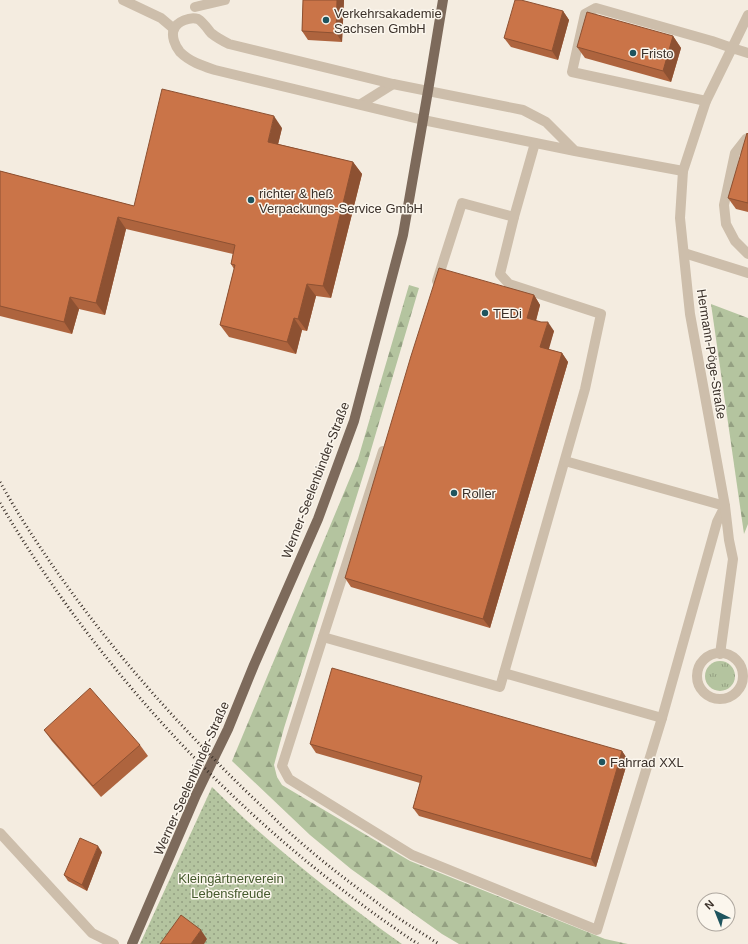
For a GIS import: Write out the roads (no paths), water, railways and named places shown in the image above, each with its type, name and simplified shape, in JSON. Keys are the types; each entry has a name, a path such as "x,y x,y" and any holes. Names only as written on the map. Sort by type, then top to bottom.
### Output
{"main road":[{"name":"Werner-Seelenbinder-Straße","path":"132,944 196,795 228,729 254,665 318,519 354,421 403,235 443,0"}],"street":[{"path":"123,0 161,18 174,29"},
{"path":"197,19 195,4 225,0"},
{"path":"706,102 572,72 585,14 596,8 712,41 748,53"},
{"name":"Hermann-Pöge-Straße","path":"720,654 733,559 725,506 690,314 680,218 683,171 706,102 748,15"},
{"path":"575,151 546,122 523,110 394,84 229,44 212,34 197,19 190,18 182,21 174,29 174,40 179,51 187,58 200,65 215,70 423,120 575,151 683,171"},
{"path":"360,104 394,84"},
{"path":"748,138 735,153 724,205 726,224 735,241 748,254"},
{"path":"323,637 500,687 585,389 601,314 509,284 500,274 535,143"},
{"path":"433,294 462,203 514,217"},
{"path":"684,253 748,273"},
{"path":"387,439 282,766 289,779 412,855 597,930 662,718 717,522 725,506 564,461"},
{"path":"720,654 727,654 733,658 742,669 743,676 742,683 733,695 718,699 704,693 700,687 698,672 700,665 706,659 712,655 720,654"},
{"path":"504,673 662,718"},
{"path":"0,833 92,934 114,944"}],"railway":[{"path":"0,482 22,519 67,587 138,676 189,733 242,788 311,852 390,912 439,944"},
{"path":"0,503 41,568 85,630 133,690 184,747 238,801 296,852 355,900 418,944"}],"place":[{"name":"Verkehrsakademie Sachsen GmbH","path":"326,20"},
{"name":"Fristo","path":"633,53"},
{"name":"richter & heß Verpackungs-Service GmbH","path":"251,200"},
{"name":"TEDi","path":"485,313"},
{"name":"Roller","path":"454,493"},
{"name":"Fahrrad XXL","path":"602,762"}],"park label":[{"name":"Kleingärtnerverein Lebensfreude","path":"231,886"}]}
